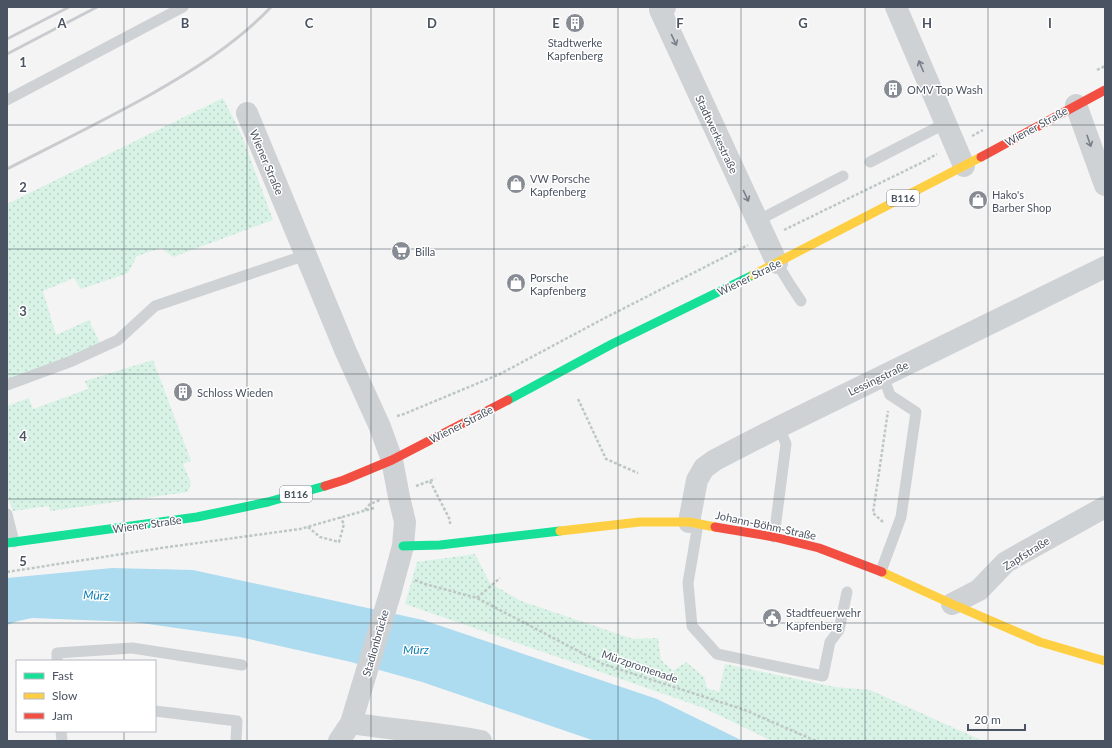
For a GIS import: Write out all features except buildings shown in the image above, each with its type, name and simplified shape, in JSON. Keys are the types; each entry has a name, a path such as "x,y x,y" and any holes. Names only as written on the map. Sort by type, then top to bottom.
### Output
{"main road":[{"name":"Wiener Straße","path":"11,542 197,518 268,502 340,482 392,460 612,344 777,263 964,166 1105,90"},
{"name":"Johann-Böhm-Straße","path":"402,546 440,545 640,522 694,523 774,537 819,548 881,571 1040,642 1105,661"}],"street":[{"name":"Stadtwerkestraße","path":"666,7 660,10 777,263"},
{"path":"896,7 939,127 955,144 964,166"},
{"path":"1076,105 1105,186"},
{"name":"Wiener Straße","path":"247,113 346,352 380,427 392,460"},
{"name":"Lessingstraße","path":"694,523 697,480 704,468 715,460 779,427 887,385 1105,267"},
{"name":"Stadionbrücke","path":"339,741 351,723 390,594 402,546 405,522 392,460"},
{"name":"Zapfstraße","path":"952,604 979,590 1006,562 1105,507"},
{"path":"351,723 481,741"}],"lane":[{"path":"7,100 183,7"},
{"path":"870,162 939,127"},
{"path":"757,221 843,176"},
{"path":"7,385 72,361 118,340 155,306 306,255"},
{"path":"777,263 801,301"},
{"path":"881,571 901,517 916,412 887,385"},
{"path":"774,537 786,444 779,427"},
{"name":"Wiener Straße","path":"7,514 11,542"},
{"path":"694,523 688,583 692,626 717,654 823,676 830,642 839,630 847,592"},
{"path":"57,660 57,653 132,648 242,665"},
{"path":"156,711 237,721 236,741"}],"path":[{"path":"780,232 921,163 955,144"},
{"path":"391,417 404,414 500,374 614,313 752,243"},
{"path":"887,385 873,513 895,533"},
{"path":"578,400 606,459 638,473"},
{"path":"430,481 450,520 450,527"},
{"path":"7,572 161,548 300,529 374,508"},
{"path":"307,527 320,537 339,542 344,524 340,517"},
{"name":"Mürzpromenade","path":"396,572 425,584 477,598 603,664 746,710 816,741"},
{"path":"477,598 500,578"}],"green space":[{"path":"223,98 242,136 273,220 173,257 161,248 137,256 128,273 81,289 74,278 43,291 56,335 89,320 102,347 7,385 7,204"},
{"path":"153,360 191,461 183,464 191,482 188,492 50,511 49,506 13,511 7,496 7,406 29,398 33,409 88,389 85,381"},
{"path":"475,554 490,583 521,601 633,639 658,638 661,660 673,671 686,662 704,677 707,688 719,692 725,664 835,687 870,690 983,741 772,741 704,708 405,604 417,562"}],"water":[{"name":"Mürz","path":"112,568 193,570 423,620 657,699 743,741 595,741 422,682 351,662 240,637 134,622 32,618 7,625 7,578"}],"railway":[{"path":"7,39 69,7"},
{"path":"7,54 97,7"},
{"path":"7,169 113,115 181,77 228,45 271,7"}],"traffic: fast":[{"path":"508,400 612,344 753,275"},
{"path":"7,543 197,517 268,502 325,486"},
{"path":"403,546 440,545 560,531"}],"traffic: slow":[{"path":"753,275 981,157"},
{"path":"560,531 640,522 689,522 715,527"},
{"path":"882,572 1040,642 1105,661"}],"traffic: jam":[{"path":"981,157 1105,90"},
{"path":"325,486 344,480 392,460 508,400"},
{"path":"715,527 774,537 819,548 882,572"}],"place":[{"name":"Stadtwerke Kapfenberg","path":"575,23"},
{"name":"OMV Top Wash","path":"893,89"},
{"name":"VW Porsche Kapfenberg","path":"516,184"},
{"name":"Hako's Barber Shop","path":"978,200"},
{"name":"Billa","path":"401,251"},
{"name":"Porsche Kapfenberg","path":"516,283"},
{"name":"Schloss Wieden","path":"183,392"},
{"name":"Stadtfeuerwehr Kapfenberg","path":"772,618"}]}
